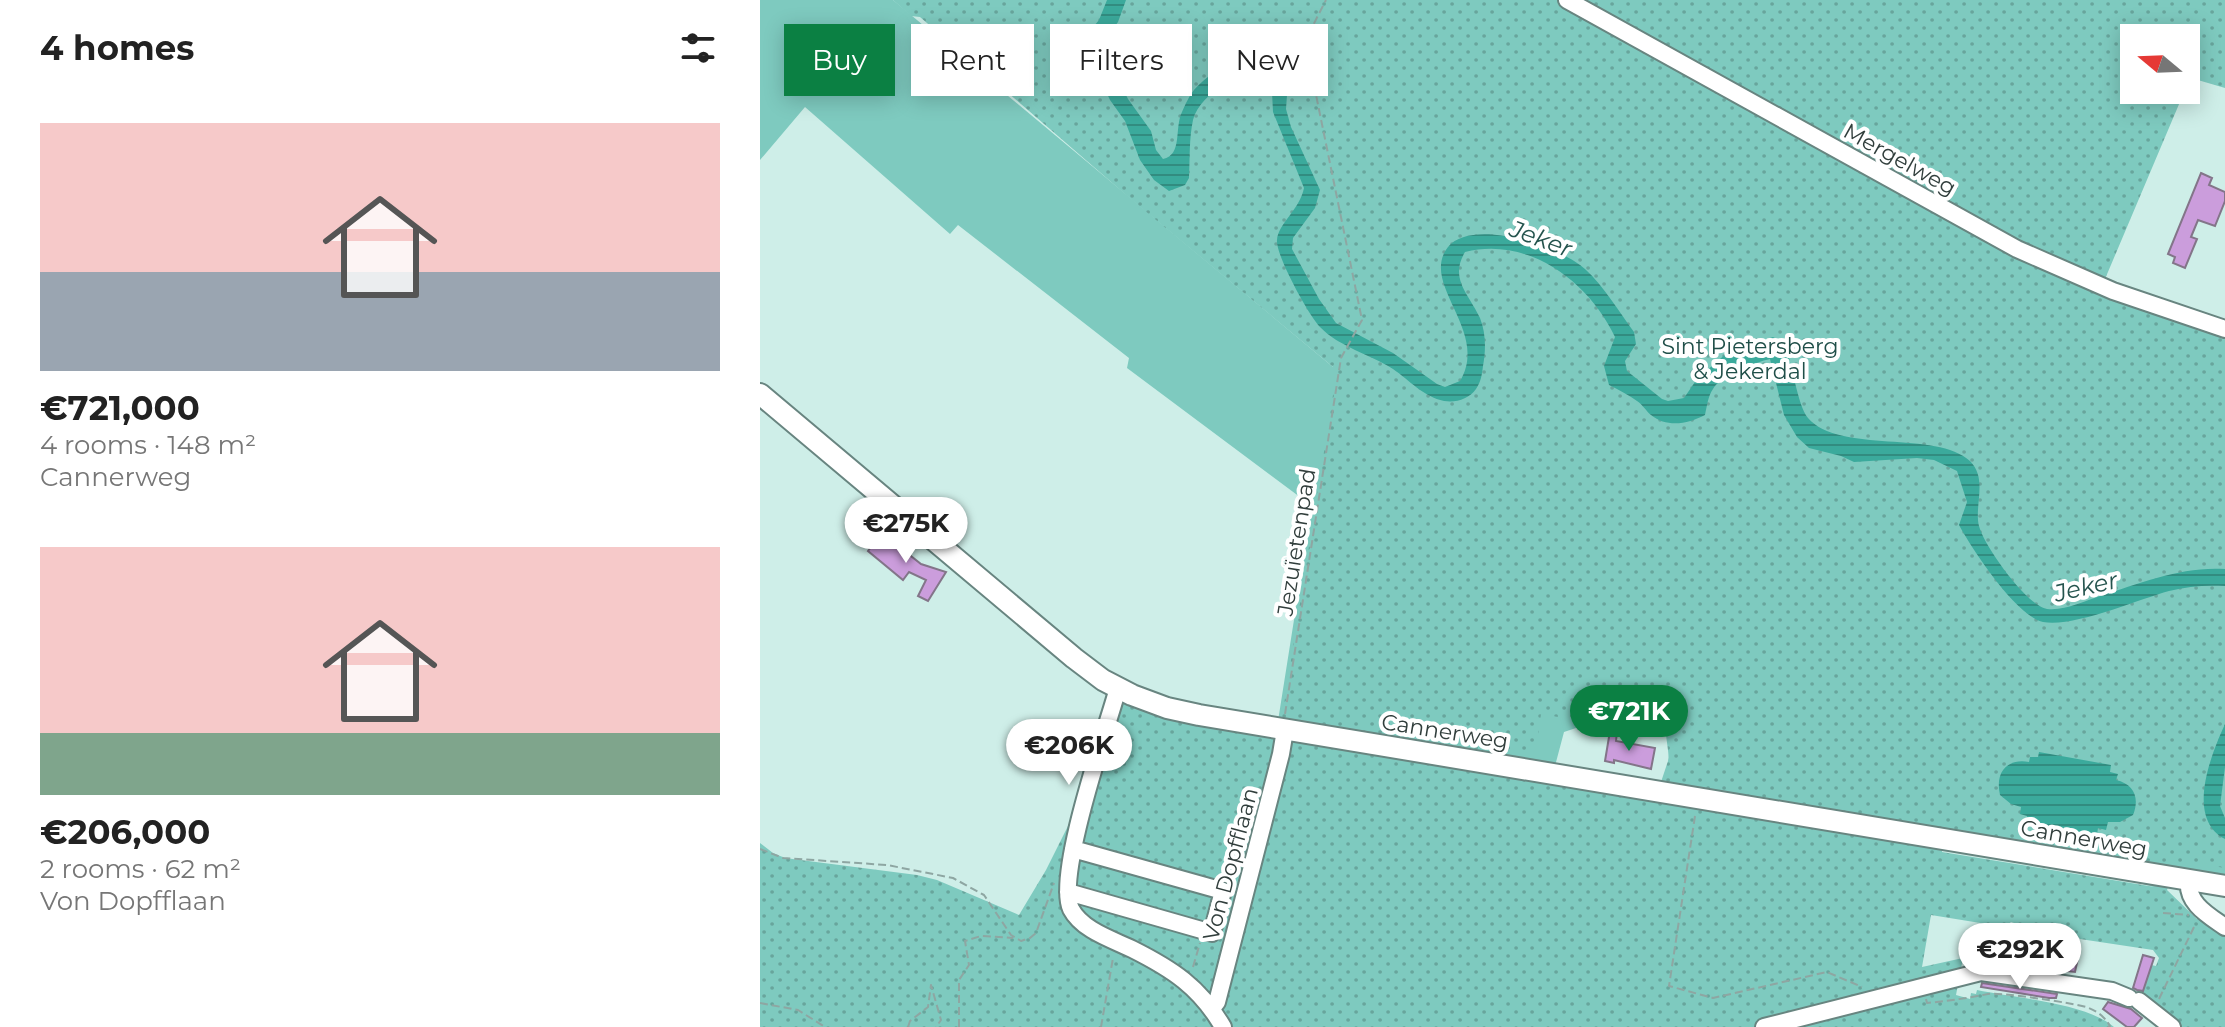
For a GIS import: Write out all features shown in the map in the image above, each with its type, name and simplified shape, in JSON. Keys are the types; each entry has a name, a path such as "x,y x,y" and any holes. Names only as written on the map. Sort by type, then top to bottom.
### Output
{"main road":[{"name":"Cannerweg","path":"760,394 1074,658 1118,688 1167,708 2225,886"}],"street":[{"name":"Mergelweg","path":"1567,0 2017,249 2100,286 2225,329"},
{"path":"1118,688 1073,849 1068,892 1071,908 1089,928 1165,965 1191,985 1213,1007 1223,1027"},
{"name":"Von Dopfflaan","path":"1213,1007 1217,1002 1285,730"},
{"path":"1068,892 1212,933 1223,891 1073,849"},
{"path":"2189,880 2189,892 2202,909 2225,927"},
{"path":"1764,1027 1981,972 2112,991 2134,999 2172,1027"}],"path":[{"name":"Jezuïetenpad","path":"1285,730 1284,720 1341,358 1362,320 1305,41 1326,0"},
{"path":"1697,797 1669,986 1713,998 1827,972 1867,990 1873,1000"},
{"path":"760,849 783,858 887,865 953,878 984,895 1015,938"},
{"path":"959,1027 959,980 969,965 965,941 981,936 1025,940 1036,933 1049,896"},
{"path":"2163,913 2186,917 2202,909"},
{"path":"2158,1001 2202,909"},
{"path":"1101,1027 1117,942"},
{"path":"1194,965 1198,948"},
{"path":"908,1027 910,1021 928,1007 931,985 941,1020 936,1027"},
{"path":"1923,987 1927,1003 1978,998 1989,993 2084,1006 2103,1016 2108,1027"},
{"path":"760,1003 798,1010 825,1027"}],"green space":[{"path":"760,0 893,0 922,24 911,24 911,96 1008,96 1333,367 2225,839 2225,879 1666,783 1668,729 1660,710 1644,702 1614,701 1591,723 1564,732 1555,766 1278,721 1312,506 1127,368 1129,358 958,225 950,234 805,107 760,160"},
{"name":"Sint Pietersberg & Jekerdal","path":"893,0 2225,0 2225,88 2200,81 2200,24 2120,24 2120,104 2179,104 2105,279 2225,322 2225,868 2188,862 2176,866 2167,890 2197,919 2200,913 2225,930 2225,1027 2170,1027 2140,998 2151,965 2156,966 2159,958 2153,950 2080,939 2075,934 2070,937 2016,929 2011,922 2005,927 1931,915 1922,967 1963,958 1956,995 1970,999 1971,993 1976,994 1977,990 2049,1002 2086,1012 2114,1027 760,1027 760,843 785,858 937,880 1019,915 1076,810 1110,694 1279,721 1282,717 1336,376 1332,373 1333,367 1012,96 1034,96 1034,24 928,24 920,17 911,16","holes":["1615,701 1652,703 1663,712 1669,758 1661,782 1468,750 1536,751 1541,714 1575,720","1942,848 2155,887 1942,852"]}],"shaded area":[{"path":"1107,0 1126,0 1117,24 1096,24"},
{"path":"1208,77 1209,96 1193,120 1189,178 1185,185 1169,191 1154,180 1140,160 1125,121 1108,96 1126,96 1151,131 1156,150 1163,159 1176,147 1180,118 1189,98"},
{"path":"1272,96 1287,96 1286,109 1291,127 1320,190 1315,208 1293,238 1292,249 1319,299 1336,323 1393,353 1437,384 1445,387 1460,381 1467,362 1467,344 1462,326 1442,277 1441,261 1448,247 1460,238 1477,235 1517,238 1557,252 1592,276 1634,332 1636,344 1625,361 1627,371 1662,399 1684,398 1697,379 1728,352 1773,337 1784,343 1804,412 1823,429 1842,436 1935,446 1970,461 1978,476 1978,518 1983,535 2018,587 2047,609 2067,607 2146,581 2193,570 2225,569 2225,586 2176,589 2071,621 2043,622 2032,617 1996,580 1959,525 1967,502 1957,471 1934,460 1917,458 1854,462 1809,448 1797,437 1784,415 1770,359 1739,370 1717,384 1710,395 1705,415 1678,423 1657,419 1634,399 1609,385 1604,366 1615,337 1590,298 1554,268 1534,257 1512,251 1489,249 1465,252 1459,270 1460,278 1480,318 1484,336 1481,378 1473,392 1462,400 1444,401 1430,396 1393,369 1328,334 1308,311 1278,247 1278,234 1304,188 1273,112"},
{"path":"2225,724 2225,767 2220,806 2225,818 2225,839 2213,829 2206,817 2204,802 2208,768"},
{"path":"2039,752 2111,765 2110,772 2118,774 2116,780 2134,793 2136,803 2133,815 2120,822 2108,822 2106,830 2098,828 2097,835 2026,823 2027,816 2020,814 2021,807 2000,795 1999,780 2008,765 2029,762 2030,757 2038,757"}],"building":[{"path":"2201,173 2212,178 2209,185 2225,192 2225,201 2215,226 2198,220 2191,237 2197,239 2185,268 2173,263 2175,257 2168,254"},
{"path":"882,533 921,564 946,572 928,601 918,596 926,580 909,572 903,580 868,551"},
{"path":"1610,731 1617,732 1616,741 1655,748 1651,769 1614,760 1614,763 1605,761"},
{"path":"2008,945 2021,948 2021,953 2058,959 2059,955 2078,958 2075,972 2005,964"},
{"path":"2143,955 2154,958 2143,991 2133,988"},
{"path":"1982,983 2057,994 2056,998 2049,998 1981,987"},
{"path":"2108,1002 2131,1009 2142,1018 2134,1027 2127,1027 2103,1009"}],"water label":[{"name":"Jeker","path":"1541,239"},
{"name":"Jeker","path":"2086,587"}]}
